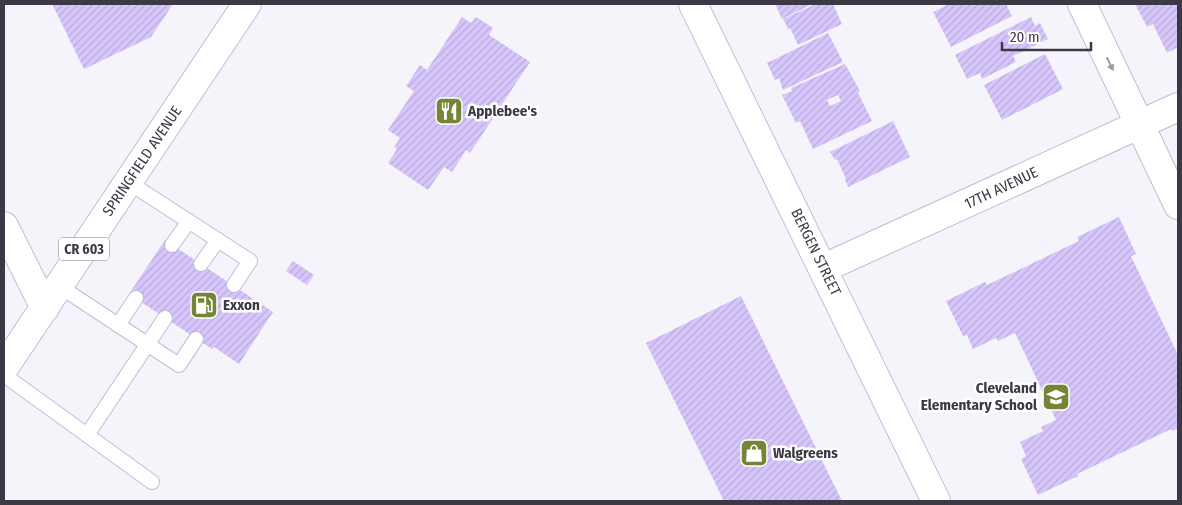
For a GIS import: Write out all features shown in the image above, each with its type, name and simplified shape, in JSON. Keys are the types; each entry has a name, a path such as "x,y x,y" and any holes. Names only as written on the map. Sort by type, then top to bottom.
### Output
{"main road":[{"name":"SPRINGFIELD AVENUE","path":"4,368 247,4"},
{"name":"BERGEN STREET","path":"694,4 936,501"},
{"path":"1082,4 1178,205"},
{"name":"17TH AVENUE","path":"824,268 1178,107"},
{"path":"4,226 52,297"}],"lane":[{"path":"128,182 250,261 234,286"},
{"path":"172,245 189,221"},
{"path":"201,264 218,240"},
{"path":"52,297 118,325 179,365 196,339"},
{"path":"118,325 136,298"},
{"path":"87,435 165,318"},
{"path":"4,375 152,482"}],"building":[{"path":"52,4 173,4 151,37 84,69"},
{"path":"775,4 812,4 782,19"},
{"path":"816,4 833,4 842,24 798,45 790,28 788,29 783,19"},
{"path":"949,4 1006,4 1012,16 951,47 933,12"},
{"path":"1135,4 1178,4 1178,47 1167,53 1153,24 1147,27"},
{"name":"Applebee's","path":"462,17 471,23 476,17 493,28 489,35 530,62 470,153 466,150 452,172 444,167 428,190 388,163 397,149 394,147 400,138 388,130 414,91 406,86 420,65 427,70"},
{"path":"1031,17 1035,26 1040,23 1048,39 1013,56 1016,62 982,79 980,73 967,79 955,55"},
{"path":"828,33 843,62 783,90 779,78 775,80 767,63"},
{"path":"1045,54 1063,89 1002,120 984,85"},
{"path":"845,64 860,91 858,93 872,121 813,149 800,121 796,123 782,95 792,91 791,88","holes":["838,95 841,101 830,106 827,100"]},
{"path":"893,121 910,157 848,187 837,159 835,160 830,152"},
{"path":"1119,217 1136,254 1131,256 1178,355 1178,428 1172,431 1171,429 1038,495 1021,459 1026,456 1020,442 1043,431 1041,427 1056,420 1015,333 998,341 996,338 973,349 967,335 963,336 946,301 985,282 987,285 1079,241 1077,237"},
{"name":"Exxon","path":"165,240 273,312 239,364 214,347 212,349 129,294"},
{"path":"293,261 314,275 307,285 286,271"},
{"path":"741,296 842,501 724,501 646,343"}],"place":[{"name":"Applebee's","path":"449,111"},
{"name":"Exxon","path":"204,305"},
{"name":"Cleveland Elementary School","path":"1056,397"},
{"name":"Walgreens","path":"754,453"}]}
